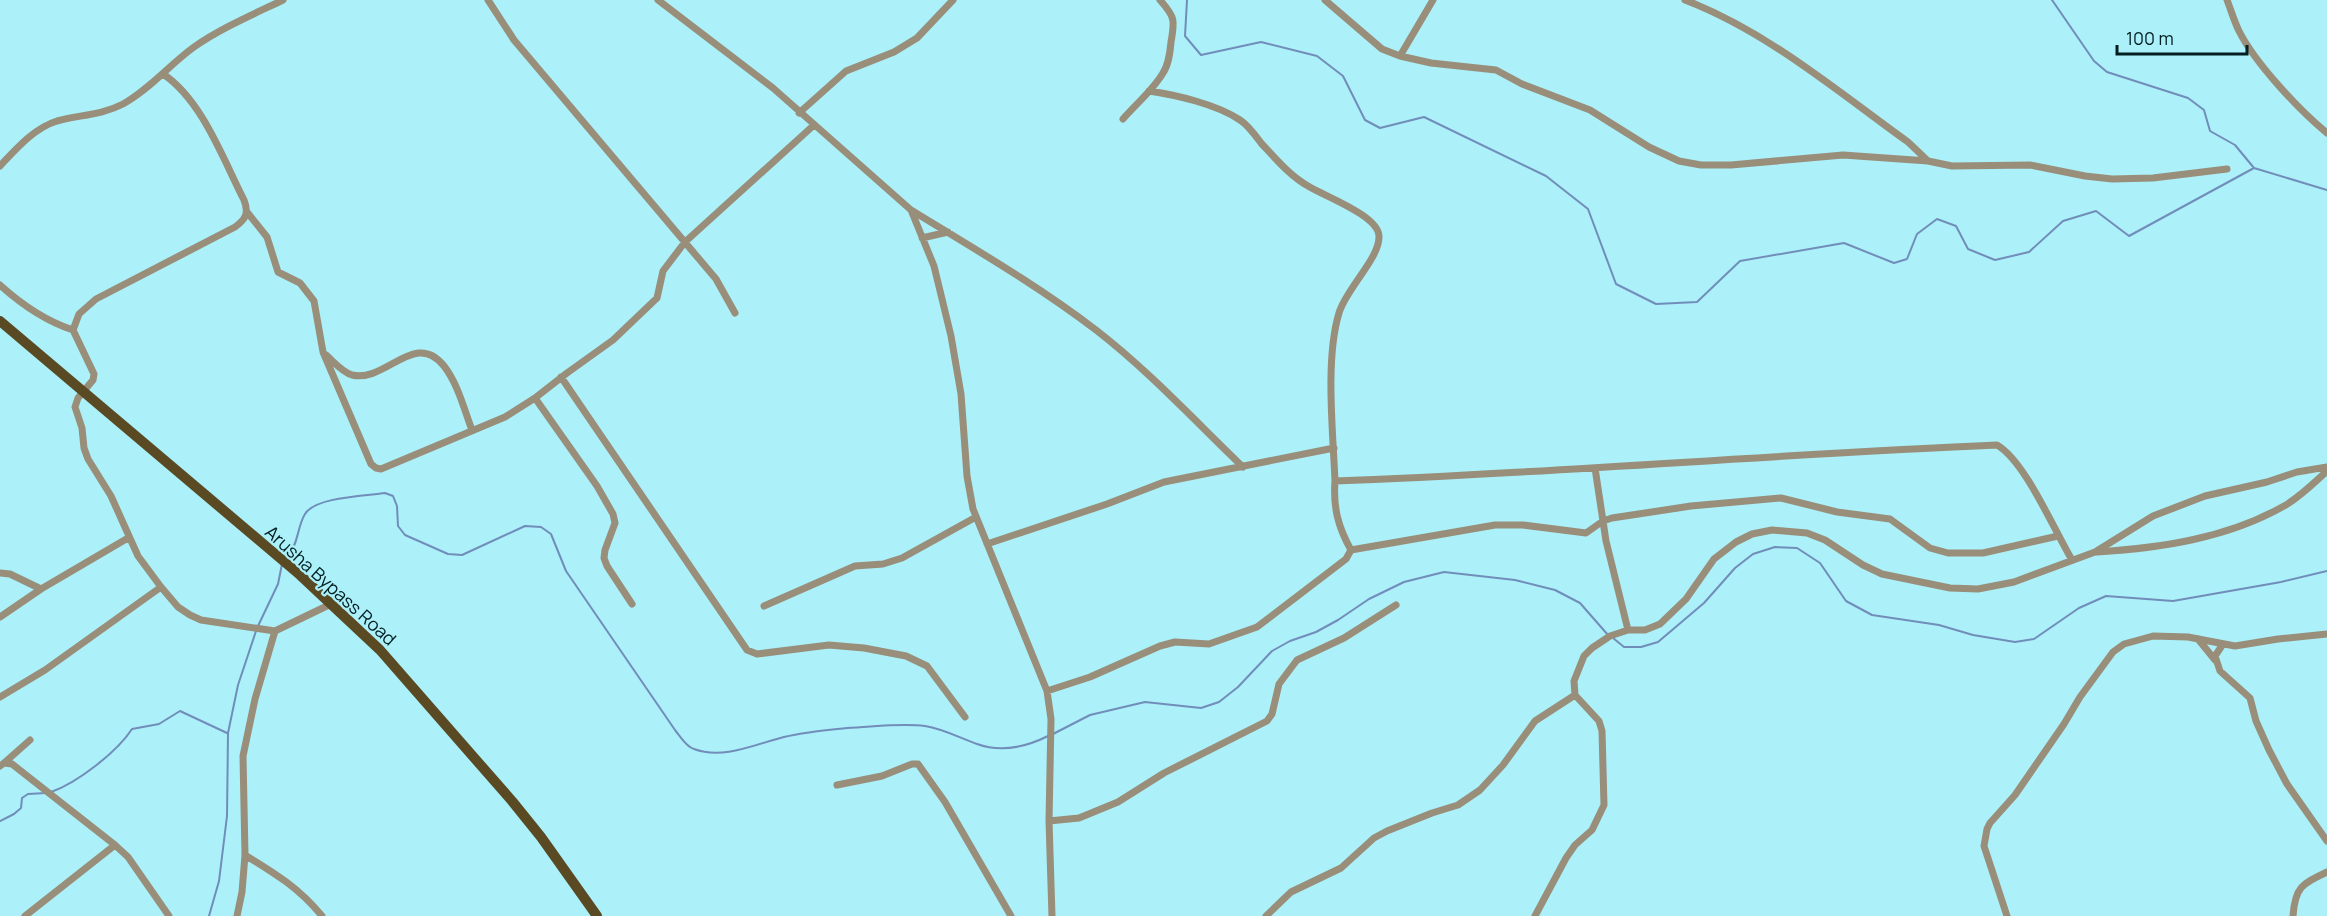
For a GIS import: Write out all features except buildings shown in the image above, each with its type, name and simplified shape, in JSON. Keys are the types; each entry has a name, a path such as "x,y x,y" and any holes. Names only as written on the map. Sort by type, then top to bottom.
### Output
{"main road":[{"name":"Arusha Bypass Road","path":"0,321 300,575 380,650 512,801 541,837 597,916"}],"street":[{"path":"0,166 29,137 44,127 56,122 111,110 134,97 197,45 283,0"},
{"path":"488,0 514,40 716,279 735,313"},
{"path":"658,0 743,63 799,113 850,154 911,210 1013,272 1095,329 1129,357 1243,467"},
{"path":"799,113 846,71 894,52 917,38 953,0"},
{"path":"1123,119 1164,72 1175,21 1160,0"},
{"path":"1325,0 1382,49 1431,63 1496,70 1539,91 1590,110 1649,147 1679,161 1701,165 1731,165 1843,155 1928,161 1960,167 2030,165 2112,179 2153,178 2227,170"},
{"path":"1400,56 1432,0"},
{"path":"1685,0 1724,16 1761,37 1908,142 1928,161"},
{"path":"2227,0 2239,31 2252,51 2306,116 2327,133"},
{"path":"163,74 181,88 195,106 244,200 247,212 267,237 278,273 300,283 314,301 323,352 371,464 381,469 505,417 535,398 613,340 657,298 663,271 685,242 814,125"},
{"path":"1149,91 1205,105 1241,120 1300,182 1368,219 1376,227 1380,236 1377,248 1346,295 1339,312 1332,349 1334,498 1340,531 1351,550"},
{"path":"911,210 934,266 951,336 961,394 967,476 976,517 1047,691 1051,756 1049,821 1052,916"},
{"path":"73,330 79,314 96,299 236,227 244,221 247,212"},
{"path":"922,238 948,232"},
{"path":"0,285 28,308 73,330 94,374 93,380 76,401 75,407 88,459 111,496 138,556 178,607 201,620 276,631 331,604"},
{"path":"323,352 344,371 355,375 377,372 414,353 432,355 445,367 454,382 472,430"},
{"path":"561,377 747,650 757,654 829,645 864,648 906,656 927,666 965,717"},
{"path":"535,398 597,486 613,514 615,523 604,550 604,558 632,604"},
{"path":"1335,481 1452,477 1851,451 1997,445 2007,451 2021,470 2073,560"},
{"path":"987,544 1107,504 1164,482 1334,448"},
{"path":"1595,468 1613,574 1628,630"},
{"path":"2095,552 2138,549 2227,532 2285,506 2327,469"},
{"path":"1535,916 1566,858 1575,845 1592,830 1604,805 1601,726 1575,695 1574,681 1584,656 1611,636 1628,630 1645,630 1660,624 1686,599 1714,559 1736,542 1752,534 1772,530 1807,533 1825,540 1863,565 1882,574 1950,588 1977,589 2014,582 2095,552 2153,516 2194,500 2297,472 2327,469"},
{"path":"1351,550 1495,525 1523,525 1586,533 1603,521 1691,506 1781,498 1837,512 1890,519 1930,548 1948,553 1983,553 2058,536"},
{"path":"764,606 855,566 883,564 902,558 976,517"},
{"path":"0,617 41,589 128,538"},
{"path":"1047,691 1090,677 1160,646 1175,642 1209,644 1257,627 1346,559 1351,550"},
{"path":"0,573 10,574 41,589"},
{"path":"0,697 45,670 161,588"},
{"path":"1049,821 1079,818 1118,802 1164,773 1267,721 1272,714 1279,684 1297,660 1344,638 1396,605"},
{"path":"237,916 242,892 245,855 243,756 255,699 276,631"},
{"path":"2007,916 1984,846 1990,823 2015,795 2064,724 2086,687 2114,652 2124,644 2153,636 2170,635 2223,644 2248,645 2327,634"},
{"path":"2198,639 2215,660 2224,676 2250,698 2256,721 2287,784 2327,841"},
{"path":"2215,660 2223,644"},
{"path":"1266,916 1291,892 1341,868 1374,838 1423,816 1458,805 1480,790 1503,765 1535,721 1575,695"},
{"path":"2,764 30,740"},
{"path":"2,764 12,764 116,845 128,857 169,916"},
{"path":"837,785 882,776 912,764 918,764 945,802 1011,916"},
{"path":"25,916 116,845"},
{"path":"245,855 288,881 308,899 322,916"},
{"path":"2293,916 2294,903 2300,888 2327,872"}],"waterway":[{"path":"1187,0 1185,36 1201,55 1261,42 1317,56 1343,76 1365,120 1380,128 1424,117 1546,176 1588,209 1616,284 1656,304 1697,302 1740,261 1844,243 1894,263 1907,259 1917,234 1937,219 1956,226 1968,249 1995,260 2029,252 2063,221 2096,211 2129,236 2254,168 2327,190"},
{"path":"2052,0 2094,61 2107,72 2188,98 2204,110 2210,131 2235,145 2254,168"},
{"path":"287,558 294,547 302,519 310,508 354,496 385,493 393,496 397,506 398,526 405,535 448,554 462,555 525,526 541,527 551,534 566,571 683,741 688,746 705,752 739,750 807,732 886,726 932,727 986,747 996,748 1014,748 1048,736"},
{"path":"1613,638 1624,647 1641,647 1658,642 1704,603 1735,568 1753,554 1775,547 1797,548 1820,563 1846,601 1872,615 1939,625 1973,635 2015,642 2034,639 2079,608 2106,596 2173,601 2281,582 2327,571"},
{"path":"258,626 278,584 282,564"},
{"path":"1053,734 1090,715 1145,702 1201,708 1219,702 1238,687 1272,651 1290,641 1316,632 1369,599 1404,582 1444,572 1515,580 1555,590 1580,603 1608,635"},
{"path":"209,916 219,881 227,816 228,733 238,685 256,631"},
{"path":"51,792 73,782 96,766 117,747 132,729 159,724 180,711 227,733"},
{"path":"0,821 21,808 22,798 28,794 46,793"}]}
